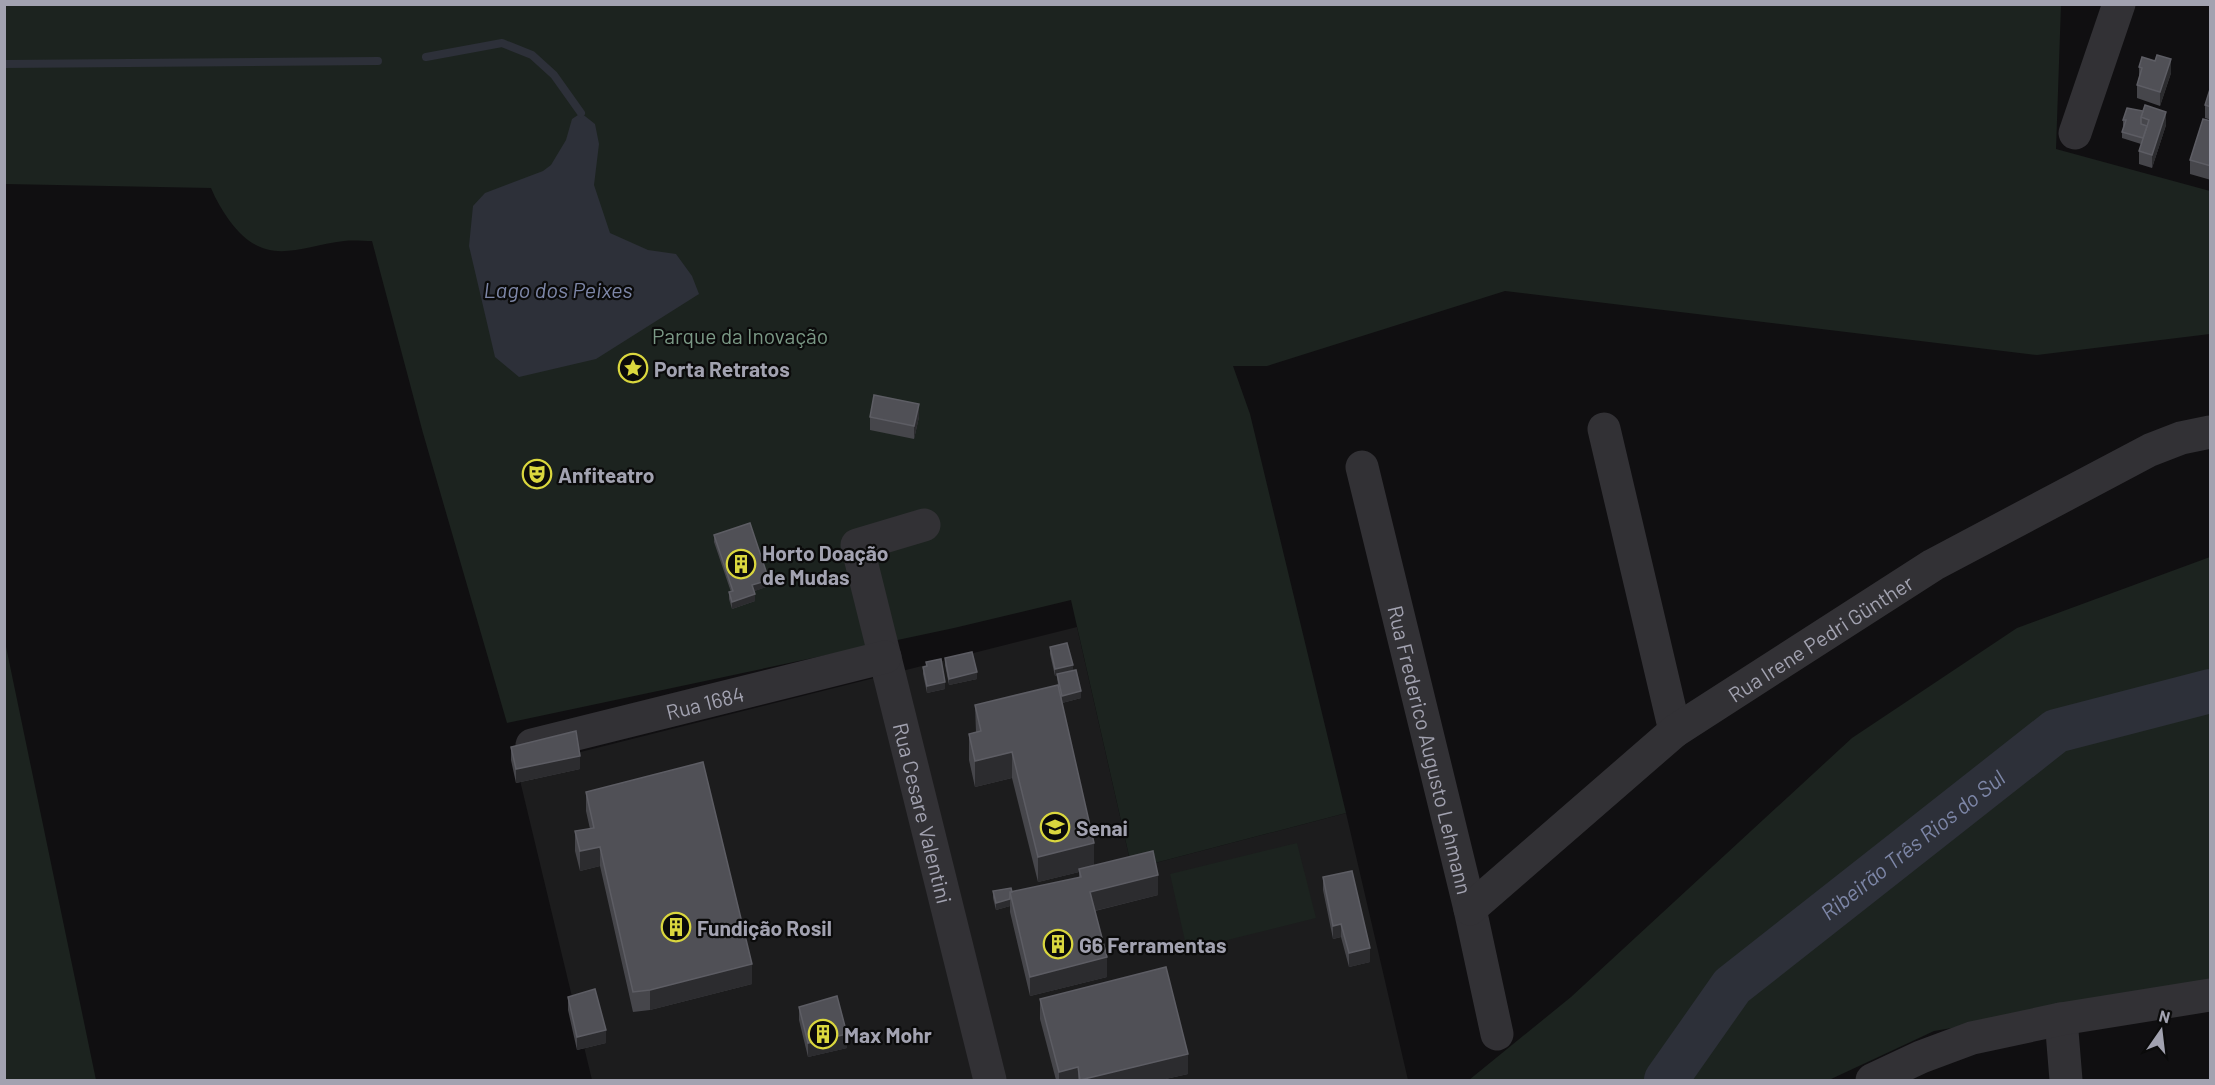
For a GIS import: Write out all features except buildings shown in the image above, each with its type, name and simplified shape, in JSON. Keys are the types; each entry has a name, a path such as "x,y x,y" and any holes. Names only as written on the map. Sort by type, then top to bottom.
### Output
{"street":[{"path":"2075,133 2119,4"},
{"path":"1604,429 1675,731"},
{"name":"Rua Irene Pedri Günther","path":"1470,909 1675,731 1933,565 2150,450 2181,438 2211,432"},
{"name":"Rua Frederico Augusto Lehmann","path":"1362,468 1470,909 1497,1034"},
{"name":"Rua Cesare Valentini","path":"924,525 857,545 990,1080"},
{"name":"Rua 1684","path":"524,747 885,657"},
{"path":"1872,1080 1922,1057 1972,1038 2061,1019 2211,995"},
{"path":"2061,1019 2066,1080"}],"shaded area":[{"path":"1077,627 1132,869 1346,813 1408,1080 592,1080 517,768"}],"green space":[{"name":"Parque da Inovação","path":"5,5 2061,5 2056,149 2210,191 2210,334 2037,355 1505,291 1267,366 1233,366 1250,414 1346,813 1132,869 1071,600 954,628 507,723 423,433 372,241 344,241 296,250 269,250 255,245 242,235 226,216 211,188 5,184"},
{"path":"2210,557 2210,984 1934,1031 1829,1080 1469,1080 1571,997 1852,738 2017,628"},
{"path":"4,637 96,1080 5,1080"},
{"path":"1297,843 1316,918 1187,950 1170,874"}],"water":[{"name":"Lago dos Peixes","path":"581,113 595,124 599,144 594,185 610,233 648,250 676,254 692,276 699,294 596,359 519,377 495,357 469,246 473,206 485,193 543,171 551,165 566,140 572,119"}],"waterway":[{"path":"426,57 502,43 532,55 554,75 581,113"},
{"path":"4,64 378,61"},
{"name":"Ribeirão Três Rios do Sul","path":"1666,1080 1732,986 2056,731 2210,691"}],"place":[{"name":"Porta Retratos","path":"633,368"},
{"name":"Anfiteatro","path":"537,474"},
{"name":"Horto Doação de Mudas","path":"741,564"},
{"name":"Senai","path":"1055,827"},
{"name":"Fundição Rosil","path":"676,927"},
{"name":"G6 Ferramentas","path":"1058,944"},
{"name":"Max Mohr","path":"823,1034"}]}
